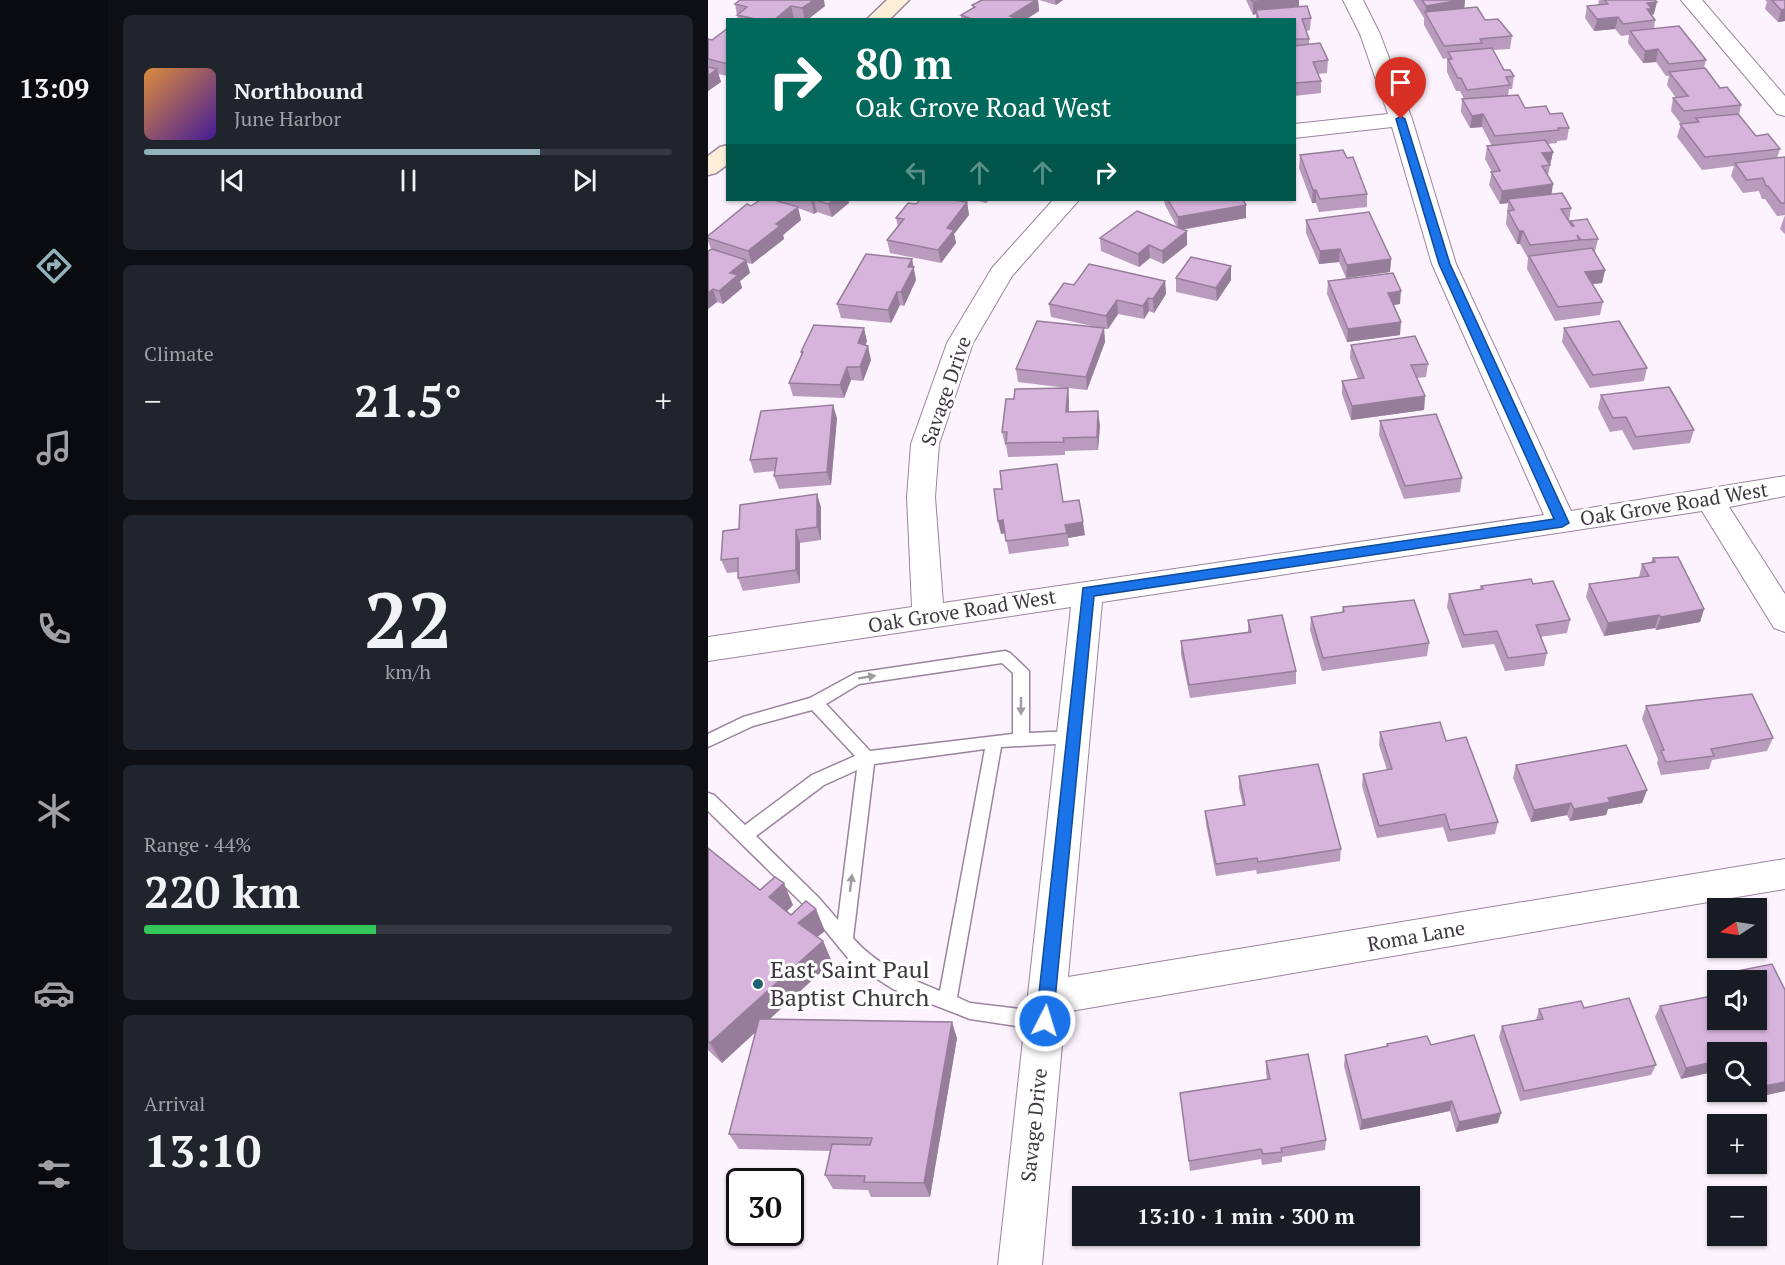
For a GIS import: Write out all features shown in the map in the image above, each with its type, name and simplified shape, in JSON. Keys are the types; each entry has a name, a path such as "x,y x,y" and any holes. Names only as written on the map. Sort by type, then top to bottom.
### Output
{"street":[{"path":"878,18 899,0"},
{"path":"1353,0 1370,34 1401,119 1444,264 1562,523"},
{"path":"1691,0 1785,109"},
{"path":"1296,131 1401,119"},
{"path":"708,168 726,154"},
{"name":"Savage Drive","path":"928,616 921,497 925,444 960,343 1001,273 1054,211 1066,201"},
{"name":"Oak Grove Road West","path":"708,649 1562,523 1785,486"},
{"path":"1710,500 1785,620"},
{"name":"Savage Drive","path":"1020,1265 1088,592"},
{"name":"Roma Lane","path":"1046,1010 1785,874"}],"lane":[{"path":"708,741 749,721 815,703 856,679 1005,657 1020,671 1021,738"},
{"path":"815,703 867,758"},
{"path":"744,835 818,780 867,758 1021,738 1073,737"},
{"path":"947,1002 994,741"},
{"path":"844,941 867,758"},
{"path":"708,800 812,902 858,957 899,983 970,1011 1046,1010"}],"building":[{"path":"740,0 814,0 802,8 791,6 776,18 751,18 737,15 747,7 735,4"},
{"path":"982,0 1036,0 1010,16 1015,18 969,18 961,15 975,7 972,5"},
{"path":"1251,0 1277,0 1253,2"},
{"path":"1422,0 1461,0 1426,6"},
{"path":"1604,0 1655,0 1657,2 1647,3 1652,9 1647,9 1655,20 1623,24 1618,17 1597,19 1587,6 1608,4"},
{"path":"1772,0 1785,0 1785,9 1781,10"},
{"path":"1307,6 1311,18 1302,19 1309,39 1296,39 1296,18 1258,18 1256,10"},
{"path":"1477,7 1485,20 1498,19 1512,36 1480,39 1482,43 1444,46 1425,12"},
{"path":"1679,26 1706,60 1669,64 1658,49 1645,51 1630,31"},
{"path":"726,30 726,64 708,59 708,39 712,40"},
{"path":"1320,43 1328,60 1313,62 1321,81 1296,83 1296,46"},
{"path":"1492,48 1504,70 1510,70 1514,76 1506,77 1510,85 1467,90 1448,59 1452,59 1448,52"},
{"path":"708,67 717,69 708,76"},
{"path":"1705,68 1720,88 1727,87 1741,105 1684,111 1673,98 1688,96 1669,72"},
{"path":"1518,95 1525,108 1546,106 1550,114 1562,113 1569,128 1495,136 1483,114 1472,116 1462,99"},
{"path":"1738,114 1756,136 1768,134 1780,149 1705,157 1680,124 1699,122 1696,118"},
{"path":"1545,140 1553,152 1542,153 1550,165 1542,166 1553,184 1502,191 1491,172 1500,171 1487,146"},
{"path":"1343,150 1347,158 1353,157 1367,194 1320,199 1316,190 1313,190 1300,155"},
{"path":"1785,157 1785,203 1781,203 1766,186 1763,178 1747,180 1735,163"},
{"path":"1562,193 1571,208 1561,209 1572,226 1574,226 1570,221 1587,219 1598,239 1581,240 1577,235 1579,240 1530,245 1508,211 1514,210 1508,199"},
{"path":"758,201 777,201 798,207 776,224 780,226 748,251 708,238 747,204 751,206"},
{"path":"919,201 967,202 947,228 954,230 938,250 887,240 904,219 896,218 908,203 916,204"},
{"path":"1169,201 1244,201 1246,205 1178,217"},
{"path":"1137,211 1187,231 1162,251 1149,245 1138,254 1100,238"},
{"path":"1369,212 1391,259 1347,265 1340,249 1320,251 1306,220"},
{"path":"1592,248 1605,270 1585,272 1603,302 1558,307 1529,256"},
{"path":"712,249 746,260 730,273 738,275 719,291 713,289 708,293 708,251"},
{"path":"866,254 912,259 908,267 914,267 901,292 897,292 888,310 837,304"},
{"path":"1191,257 1231,266 1216,288 1176,278"},
{"path":"1089,264 1165,281 1153,299 1148,298 1143,306 1117,300 1106,316 1049,304 1064,283 1074,285"},
{"path":"1393,273 1401,291 1388,293 1401,322 1348,329 1328,281"},
{"path":"1037,321 1104,328 1086,377 1016,369"},
{"path":"1619,321 1647,368 1593,375 1564,328"},
{"path":"814,325 864,328 858,343 868,346 860,367 847,367 840,385 789,383"},
{"path":"1415,336 1428,364 1411,365 1425,396 1352,406 1342,381 1364,378 1351,345"},
{"path":"1669,387 1694,430 1636,437 1626,417 1613,418 1601,395"},
{"path":"1068,388 1066,412 1098,411 1097,437 1063,438 1064,442 1006,443 1007,432 1002,432 1006,399 1014,399 1015,389"},
{"path":"833,405 827,472 774,476 777,458 750,460 761,411"},
{"path":"1436,414 1462,478 1405,486 1380,421"},
{"path":"1057,464 1063,502 1079,500 1083,522 1065,525 1067,533 1006,541 1003,520 998,521 994,489 1002,489 1000,471"},
{"path":"817,494 817,527 796,530 796,570 738,578 738,558 721,560 723,531 739,529 740,505"},
{"path":"1678,557 1704,609 1608,623 1589,584 1649,576 1642,564 1655,562 1653,558"},
{"path":"1531,579 1533,584 1553,581 1570,620 1536,625 1547,653 1508,658 1497,631 1464,635 1449,594 1483,589 1481,586"},
{"path":"1414,600 1429,643 1323,658 1311,617 1344,612 1343,607"},
{"path":"1282,615 1296,671 1189,685 1181,641 1251,632 1248,620"},
{"path":"1752,694 1773,738 1711,749 1714,756 1666,762 1661,751 1664,750 1646,706"},
{"path":"1440,722 1446,741 1466,737 1498,822 1450,830 1445,814 1379,826 1363,774 1392,769 1380,732"},
{"path":"1626,745 1647,790 1608,798 1610,802 1574,809 1571,803 1534,810 1516,765"},
{"path":"1318,764 1341,849 1258,862 1257,858 1216,864 1205,811 1245,805 1239,776"},
{"name":"East Saint Paul Baptist Church","path":"708,848 760,890 775,877 784,883 769,897 791,915 806,901 816,909 798,923 823,941 710,1043 708,1042"},
{"path":"1772,964 1785,990 1785,1082 1767,1085 1767,1042 1707,1042 1707,1063 1686,1068 1660,1006 1707,997 1707,1030 1767,1030 1767,970 1742,970"},
{"path":"1629,998 1656,1065 1524,1091 1502,1026 1543,1019 1539,1009 1581,1001 1584,1008"},
{"path":"759,1019 952,1022 924,1183 864,1182 865,1176 825,1175 832,1144 870,1145 872,1138 729,1134"},
{"path":"1474,1035 1501,1113 1459,1122 1452,1101 1362,1120 1345,1055 1427,1036 1431,1045"},
{"path":"1308,1054 1326,1140 1281,1148 1282,1152 1263,1154 1261,1149 1189,1161 1180,1093 1270,1079 1266,1061"}],"place":[{"name":"East Saint Paul Baptist Church","path":"758,984"}],"route":[{"path":"1045,1021 1088,592 1562,523 1444,264 1401,119"}]}
